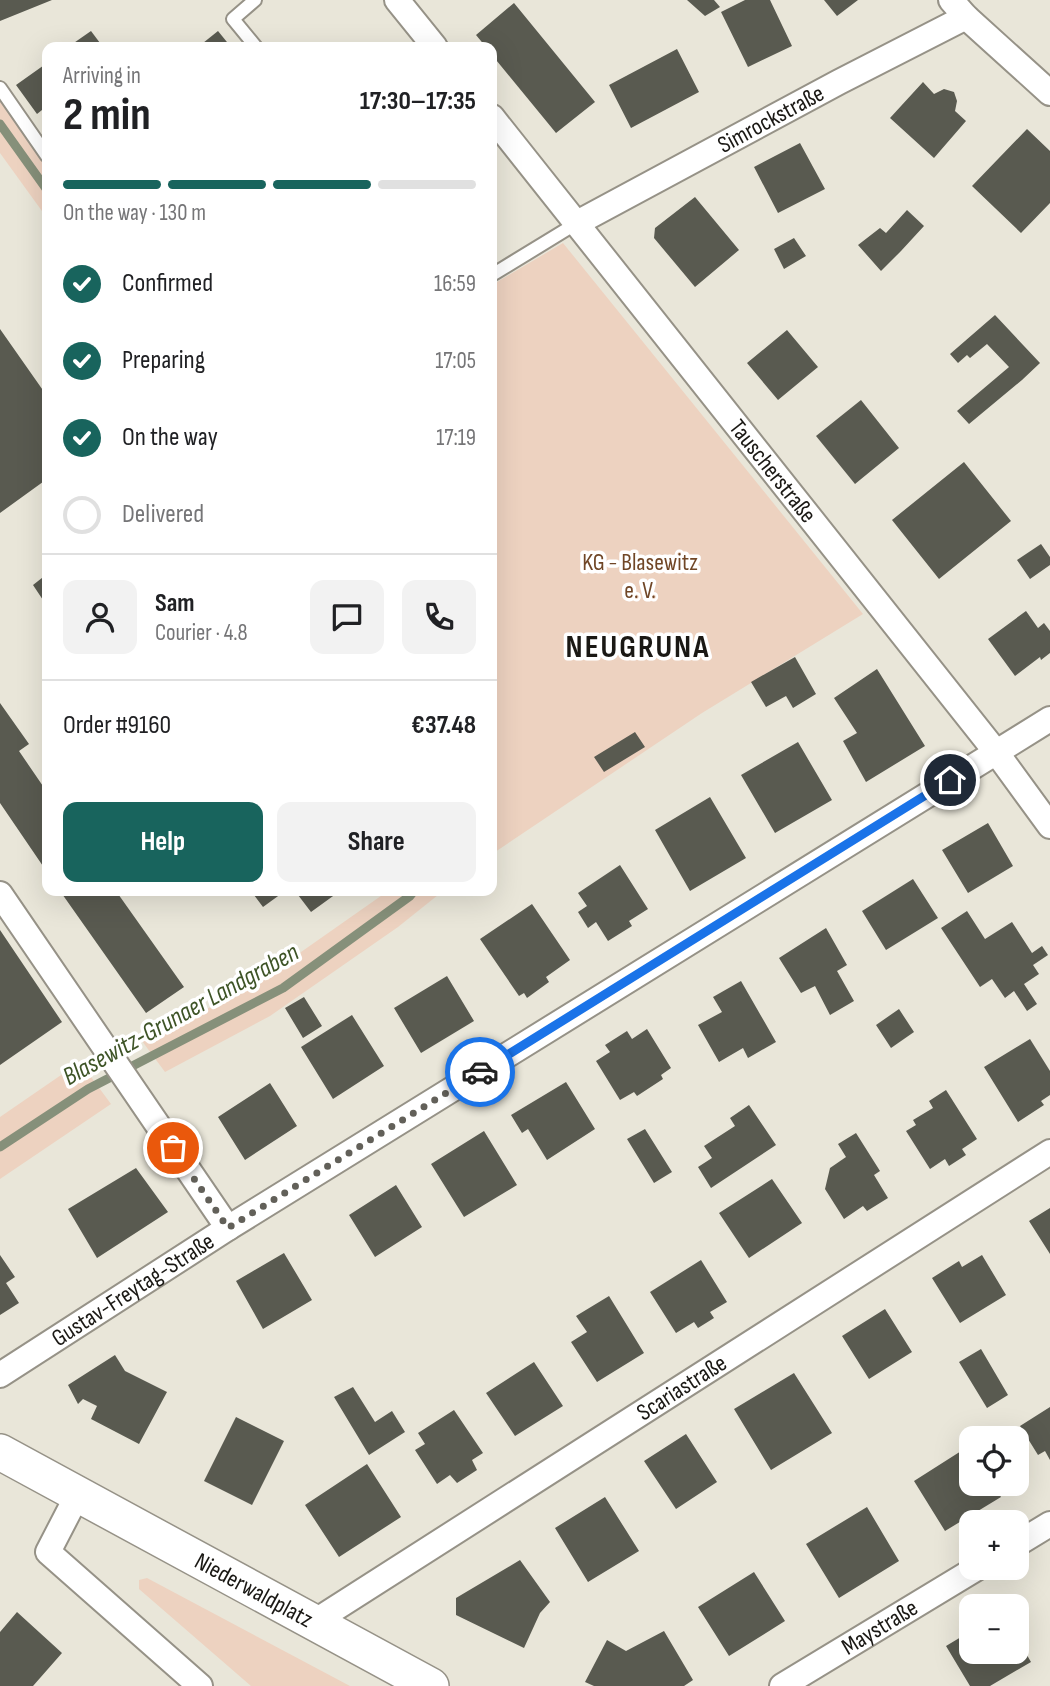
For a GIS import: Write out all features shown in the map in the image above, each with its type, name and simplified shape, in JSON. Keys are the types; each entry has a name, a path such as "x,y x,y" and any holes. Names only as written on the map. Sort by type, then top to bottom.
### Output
{"main road":[{"name":"Niederwaldplatz","path":"0,1452 431,1686"}],"street":[{"path":"397,0 431,42"},
{"path":"958,9 1050,93"},
{"name":"Simrockstraße","path":"577,223 839,82 958,9"},
{"name":"Tauscherstraße","path":"497,123 996,752 1050,826"},
{"name":"Gustav-Freytag-Straße","path":"0,1375 228,1228 1050,719"},
{"path":"0,894 228,1228"},
{"name":"Scariastraße","path":"314,1622 1050,1152"},
{"path":"78,1494 48,1552 200,1686"},
{"path":"1029,1537 1050,1524"},
{"name":"Maystraße","path":"782,1686 959,1579"}],"lane":[{"path":"252,42 233,19 255,0"},
{"path":"0,88 42,149"},
{"path":"497,272 577,223"}],"green space":[{"path":"0,97 42,158 42,211 0,153"},
{"name":"KG - Blasewitz e. V.","path":"563,243 863,614 702,713 497,851 497,282"},
{"path":"381,896 437,896 398,927 270,1016 165,1072 142,1041 251,987"},
{"path":"80,1062 111,1104 0,1179 0,1117"},
{"path":"147,1578 350,1686 251,1686 139,1589 139,1580"}],"building":[{"path":"0,0 52,0 0,21"},
{"path":"687,0 714,0 720,7 705,16"},
{"path":"745,0 770,0 792,46 748,67 721,12"},
{"path":"824,0 858,0 837,16"},
{"path":"514,3 595,102 556,133 497,61 497,42 482,42 476,35"},
{"path":"91,31 99,42 75,42"},
{"path":"218,31 227,42 204,42"},
{"path":"677,49 699,92 631,128 609,85"},
{"path":"42,67 42,110 37,114 16,85"},
{"path":"923,82 934,94 944,89 954,92 957,101 955,111 966,121 934,158 890,118"},
{"path":"1027,129 1050,151 1050,203 1021,233 972,186"},
{"path":"800,143 825,189 778,213 754,167"},
{"path":"695,197 739,250 695,287 654,238 655,228"},
{"path":"907,210 924,226 881,271 858,245 880,228 886,233"},
{"path":"794,238 806,256 784,269 774,249"},
{"path":"995,315 1040,363 969,424 957,411 1009,367 987,344 970,358 967,355 958,363 950,354"},
{"path":"0,329 42,389 42,483 0,513"},
{"path":"787,330 818,367 778,400 747,363"},
{"path":"861,400 899,448 855,484 816,436"},
{"path":"964,462 1011,521 939,579 892,520"},
{"path":"1041,544 1050,557 1050,565 1030,579 1017,560"},
{"path":"42,578 42,598 33,585"},
{"path":"1026,611 1038,628 1044,623 1050,631 1050,653 1041,660 1040,657 1015,676 988,639"},
{"path":"795,657 816,694 793,708 786,696 766,707 751,682"},
{"path":"877,669 925,746 866,782 843,741 857,733 834,698"},
{"path":"0,703 29,744 19,751 42,785 42,865 0,803"},
{"path":"635,732 645,747 604,772 594,757"},
{"path":"798,742 832,800 775,833 741,775"},
{"path":"710,797 746,858 690,891 655,830"},
{"path":"988,823 1013,866 968,893 942,850"},
{"path":"620,865 648,909 629,921 632,926 608,941 596,922 588,928 578,912 587,906 578,893"},
{"path":"913,879 938,918 886,950 862,911"},
{"path":"64,896 120,896 184,987 146,1013"},
{"path":"255,896 278,896 263,907"},
{"path":"299,896 333,896 311,912"},
{"path":"532,904 570,960 546,977 549,982 527,998 524,993 519,996 480,939"},
{"path":"967,911 985,939 1012,922 1032,953 1042,946 1048,955 1033,965 1039,974 1024,984 1037,1004 1027,1011 1014,991 1005,998 992,979 980,987 941,928"},
{"path":"826,928 847,965 837,971 854,1001 830,1015 815,986 801,993 779,958"},
{"path":"0,930 62,1022 0,1065"},
{"path":"447,976 474,1021 421,1053 394,1008"},
{"path":"741,981 776,1042 748,1058 743,1048 719,1062 698,1025 722,1012 713,997"},
{"path":"304,997 322,1026 303,1038 285,1008"},
{"path":"899,1009 914,1032 891,1048 876,1025"},
{"path":"352,1015 384,1066 333,1099 301,1047"},
{"path":"647,1029 671,1068 661,1075 663,1079 637,1096 634,1092 620,1100 596,1061 610,1052 605,1045 627,1031 632,1039"},
{"path":"1030,1039 1050,1071 1050,1095 1041,1101 1044,1105 1018,1122 984,1067"},
{"path":"566,1082 595,1129 547,1160 528,1129 522,1133 511,1115"},
{"path":"270,1083 297,1126 245,1160 218,1117"},
{"path":"946,1090 977,1139 962,1149 966,1155 949,1166 945,1159 930,1169 906,1131 916,1125 913,1120 933,1108 929,1101"},
{"path":"749,1105 776,1145 711,1188 698,1167 712,1158 704,1146 735,1126 730,1118"},
{"path":"645,1129 672,1172 654,1183 627,1139"},
{"path":"484,1131 517,1185 464,1217 431,1164"},
{"path":"856,1133 880,1171 874,1175 888,1198 867,1211 863,1206 844,1219 825,1189 830,1168 846,1157 838,1144"},
{"path":"136,1168 168,1212 97,1258 68,1209"},
{"path":"772,1179 802,1223 749,1258 719,1213"},
{"path":"396,1185 422,1227 375,1257 349,1215"},
{"path":"1050,1208 1050,1254 1029,1221"},
{"path":"284,1253 312,1300 263,1329 236,1281"},
{"path":"0,1255 15,1277 6,1283 19,1303 0,1315"},
{"path":"982,1255 1006,1295 960,1323 932,1278 959,1261 962,1267"},
{"path":"701,1260 727,1302 710,1312 714,1318 698,1328 694,1322 676,1333 650,1292"},
{"path":"609,1296 644,1353 597,1382 571,1342 587,1332 576,1316"},
{"path":"885,1309 912,1352 869,1379 842,1336"},
{"path":"981,1349 1008,1395 987,1408 959,1362"},
{"path":"115,1355 125,1371 167,1392 139,1444 91,1419 97,1406 83,1399 78,1404 68,1385"},
{"path":"534,1362 563,1406 515,1436 486,1393"},
{"path":"794,1373 832,1433 771,1470 734,1409"},
{"path":"353,1387 375,1422 392,1411 405,1432 369,1455 334,1397"},
{"path":"1050,1407 1050,1460 1045,1451 1038,1455 1029,1440 1029,1426 1020,1426"},
{"path":"454,1410 483,1453 472,1460 477,1470 457,1483 450,1475 437,1484 415,1450 425,1444 418,1433"},
{"path":"236,1417 284,1441 252,1505 204,1481"},
{"path":"686,1434 717,1482 676,1509 644,1461"},
{"path":"959,1452 959,1496 1001,1497 980,1510 959,1510 959,1522 945,1531 914,1481"},
{"path":"367,1464 401,1517 339,1557 305,1505"},
{"path":"605,1497 639,1551 588,1582 555,1528"},
{"path":"867,1507 899,1561 839,1598 806,1544"},
{"path":"520,1560 550,1602 540,1613 524,1648 456,1615 456,1598"},
{"path":"754,1572 785,1621 729,1656 698,1607"},
{"path":"17,1612 62,1653 33,1686 0,1686 0,1632"},
{"path":"664,1631 693,1680 684,1686 594,1686 585,1682 607,1640 626,1651"},
{"path":"959,1638 959,1664 1028,1664 990,1686 970,1686 946,1646"}],"waterway":[{"name":"Blasewitz‐Grunaer Landgraben","path":"0,124 42,183"},
{"name":"Blasewitz‐Grunaer Landgraben","path":"0,1147 88,1089 283,988 410,896"}],"way so far":[{"path":"173,1148 228,1228 480,1072"}],"district":[{"name":"NEUGRUNA","path":"638,647"}],"route":[{"path":"480,1072 950,780"}]}
